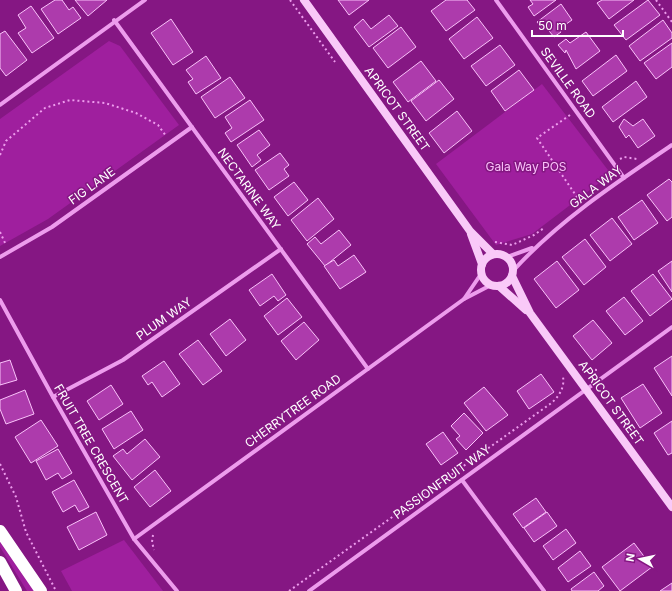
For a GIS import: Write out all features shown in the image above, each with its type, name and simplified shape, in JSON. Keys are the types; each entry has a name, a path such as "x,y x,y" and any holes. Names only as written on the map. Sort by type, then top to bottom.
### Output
{"highway":[{"path":"0,531 41,591"},
{"path":"0,562 16,591"}],"street":[{"path":"0,105 114,20 145,0"},
{"name":"APRICOT STREET","path":"304,0 470,231 493,254"},
{"name":"SEVILLE ROAD","path":"496,0 624,178"},
{"name":"NECTARINE WAY","path":"114,20 368,369"},
{"name":"FIG LANE","path":"0,257 52,227 192,126"},
{"name":"GALA WAY","path":"512,273 534,247 624,178 672,146"},
{"name":"APRICOT STREET","path":"470,231 482,264"},
{"name":"GALA WAY","path":"507,257 534,247"},
{"name":"PLUM WAY","path":"52,397 123,360 281,249"},
{"path":"498,254 507,257 511,264 512,273 505,284 495,286 487,283 481,274 482,264 488,256 498,254"},
{"name":"APRICOT STREET","path":"512,273 530,313 672,507"},
{"name":"CHERRYTREE ROAD","path":"464,299 481,274"},
{"name":"APRICOT STREET","path":"495,286 530,313"},
{"name":"CHERRYTREE ROAD","path":"134,539 464,299 495,286"},
{"name":"FRUIT TREE CRESCENT","path":"0,300 52,397 134,539 177,591"},
{"name":"PASSIONFRUIT WAY","path":"309,591 672,327"},
{"path":"462,480 543,591"}],"path":[{"path":"290,0 336,64"},
{"path":"656,0 672,22"},
{"path":"0,154 6,140 45,108 70,100 105,103 136,113 158,125 170,142"},
{"path":"576,111 537,138 580,202 586,197"},
{"path":"614,164 624,157 640,159"},
{"path":"485,246 492,241 512,245 534,235 546,226"},
{"path":"0,232 9,252"},
{"path":"289,591 556,399 564,383 564,379 559,370 575,359 585,370 592,371 602,368"},
{"path":"0,464 16,497 26,532 56,591"},
{"path":"154,532 152,542 153,548 158,554"}],"green space":[{"path":"109,41 120,46 179,125 48,219 0,246 0,119"},
{"name":"Gala Way POS","path":"542,84 611,174 532,234 496,245 436,164"},
{"path":"0,539 35,591 27,591 0,547"},
{"path":"124,540 163,591 72,591 61,571"}],"building":[{"path":"55,0 62,0 69,10 73,7 81,18 58,34 41,9"},
{"path":"75,0 107,0 88,16"},
{"path":"338,0 369,0 349,15"},
{"path":"446,0 467,0 475,10 446,31 431,11"},
{"path":"530,0 556,0 534,16 528,7 533,4"},
{"path":"602,0 634,0 609,19 597,3"},
{"path":"648,0 660,15 626,40 614,25"},
{"path":"561,4 572,20 559,29 561,32 554,37 545,26 542,28 537,22"},
{"path":"31,6 54,38 32,53 18,33 26,28 18,15"},
{"path":"389,15 398,26 369,47 354,27 363,19 371,29"},
{"path":"477,17 493,38 464,59 449,39"},
{"path":"171,19 193,52 173,65 151,33"},
{"path":"663,20 672,33 672,38 640,61 629,46"},
{"path":"401,27 416,47 388,68 373,48"},
{"path":"5,31 27,60 6,76 0,68 0,34"},
{"path":"586,32 600,51 576,69 566,50 565,53 558,45 566,39 570,43"},
{"path":"672,43 672,67 656,79 644,63"},
{"path":"500,45 515,65 486,86 471,66"},
{"path":"616,55 627,71 593,96 582,81"},
{"path":"206,56 221,78 196,94 188,82 193,79 186,70"},
{"path":"421,61 436,81 408,102 393,82"},
{"path":"519,70 534,90 505,111 491,91"},
{"path":"230,77 245,98 215,118 201,97"},
{"path":"439,80 454,99 426,121 411,101"},
{"path":"636,81 647,97 613,122 602,107"},
{"path":"250,100 264,120 231,142 225,133 232,128 225,117"},
{"path":"457,111 472,131 444,153 429,133"},
{"path":"624,119 633,126 643,119 655,136 638,148 629,135 626,138 619,127"},
{"path":"259,130 270,145 257,155 261,160 252,167 237,145"},
{"path":"280,153 289,165 284,169 289,176 269,190 255,170"},
{"path":"669,179 672,182 672,217 667,221 647,195"},
{"path":"294,182 308,200 288,216 274,197"},
{"path":"318,198 334,219 307,241 291,220"},
{"path":"642,200 658,223 634,240 618,217"},
{"path":"612,218 632,244 610,261 590,235"},
{"path":"339,230 351,245 325,266 307,244 315,237 321,244"},
{"path":"585,239 606,267 584,285 562,257"},
{"path":"354,255 366,272 340,289 324,266 334,260 338,266"},
{"path":"557,261 579,290 556,308 534,279"},
{"path":"672,261 672,292 658,271"},
{"path":"272,274 286,295 278,301 274,296 260,306 249,290"},
{"path":"653,274 672,299 650,316 631,291"},
{"path":"624,297 643,321 625,335 606,311"},
{"path":"287,298 302,317 278,335 264,316"},
{"path":"230,319 246,340 226,356 210,334"},
{"path":"593,320 612,343 592,360 573,336"},
{"path":"304,322 319,340 296,360 281,341"},
{"path":"198,340 222,371 203,385 179,354"},
{"path":"672,356 672,396 654,368"},
{"path":"10,360 17,380 0,385 0,363"},
{"path":"164,361 180,384 162,397 152,382 148,385 142,376"},
{"path":"541,374 554,392 529,409 517,391"},
{"path":"643,384 662,413 640,428 621,398"},
{"path":"111,385 123,404 99,420 87,401"},
{"path":"484,387 508,415 486,431 464,403"},
{"path":"25,390 34,414 6,424 0,409 0,400"},
{"path":"131,411 143,430 114,449 102,429"},
{"path":"464,413 483,433 466,450 456,439 460,436 451,426"},
{"path":"41,420 58,446 31,463 15,437"},
{"path":"672,421 672,453 668,455 654,433"},
{"path":"443,432 458,453 441,465 426,444"},
{"path":"145,439 160,457 132,480 113,456 123,449 127,454"},
{"path":"58,449 72,473 62,479 58,473 46,480 36,461"},
{"path":"155,470 171,491 150,507 134,487"},
{"path":"74,480 89,507 79,512 75,505 63,512 52,492"},
{"path":"536,498 546,512 523,528 513,514"},
{"path":"96,512 107,535 79,550 67,527"},
{"path":"547,512 557,526 534,542 524,528"},
{"path":"566,529 576,543 553,560 543,546"},
{"path":"634,543 652,567 620,591 602,567"},
{"path":"580,551 591,566 568,582 558,568"},
{"path":"594,572 604,586 598,591 572,591 571,589"},
{"path":"672,583 672,591 660,591"}]}
